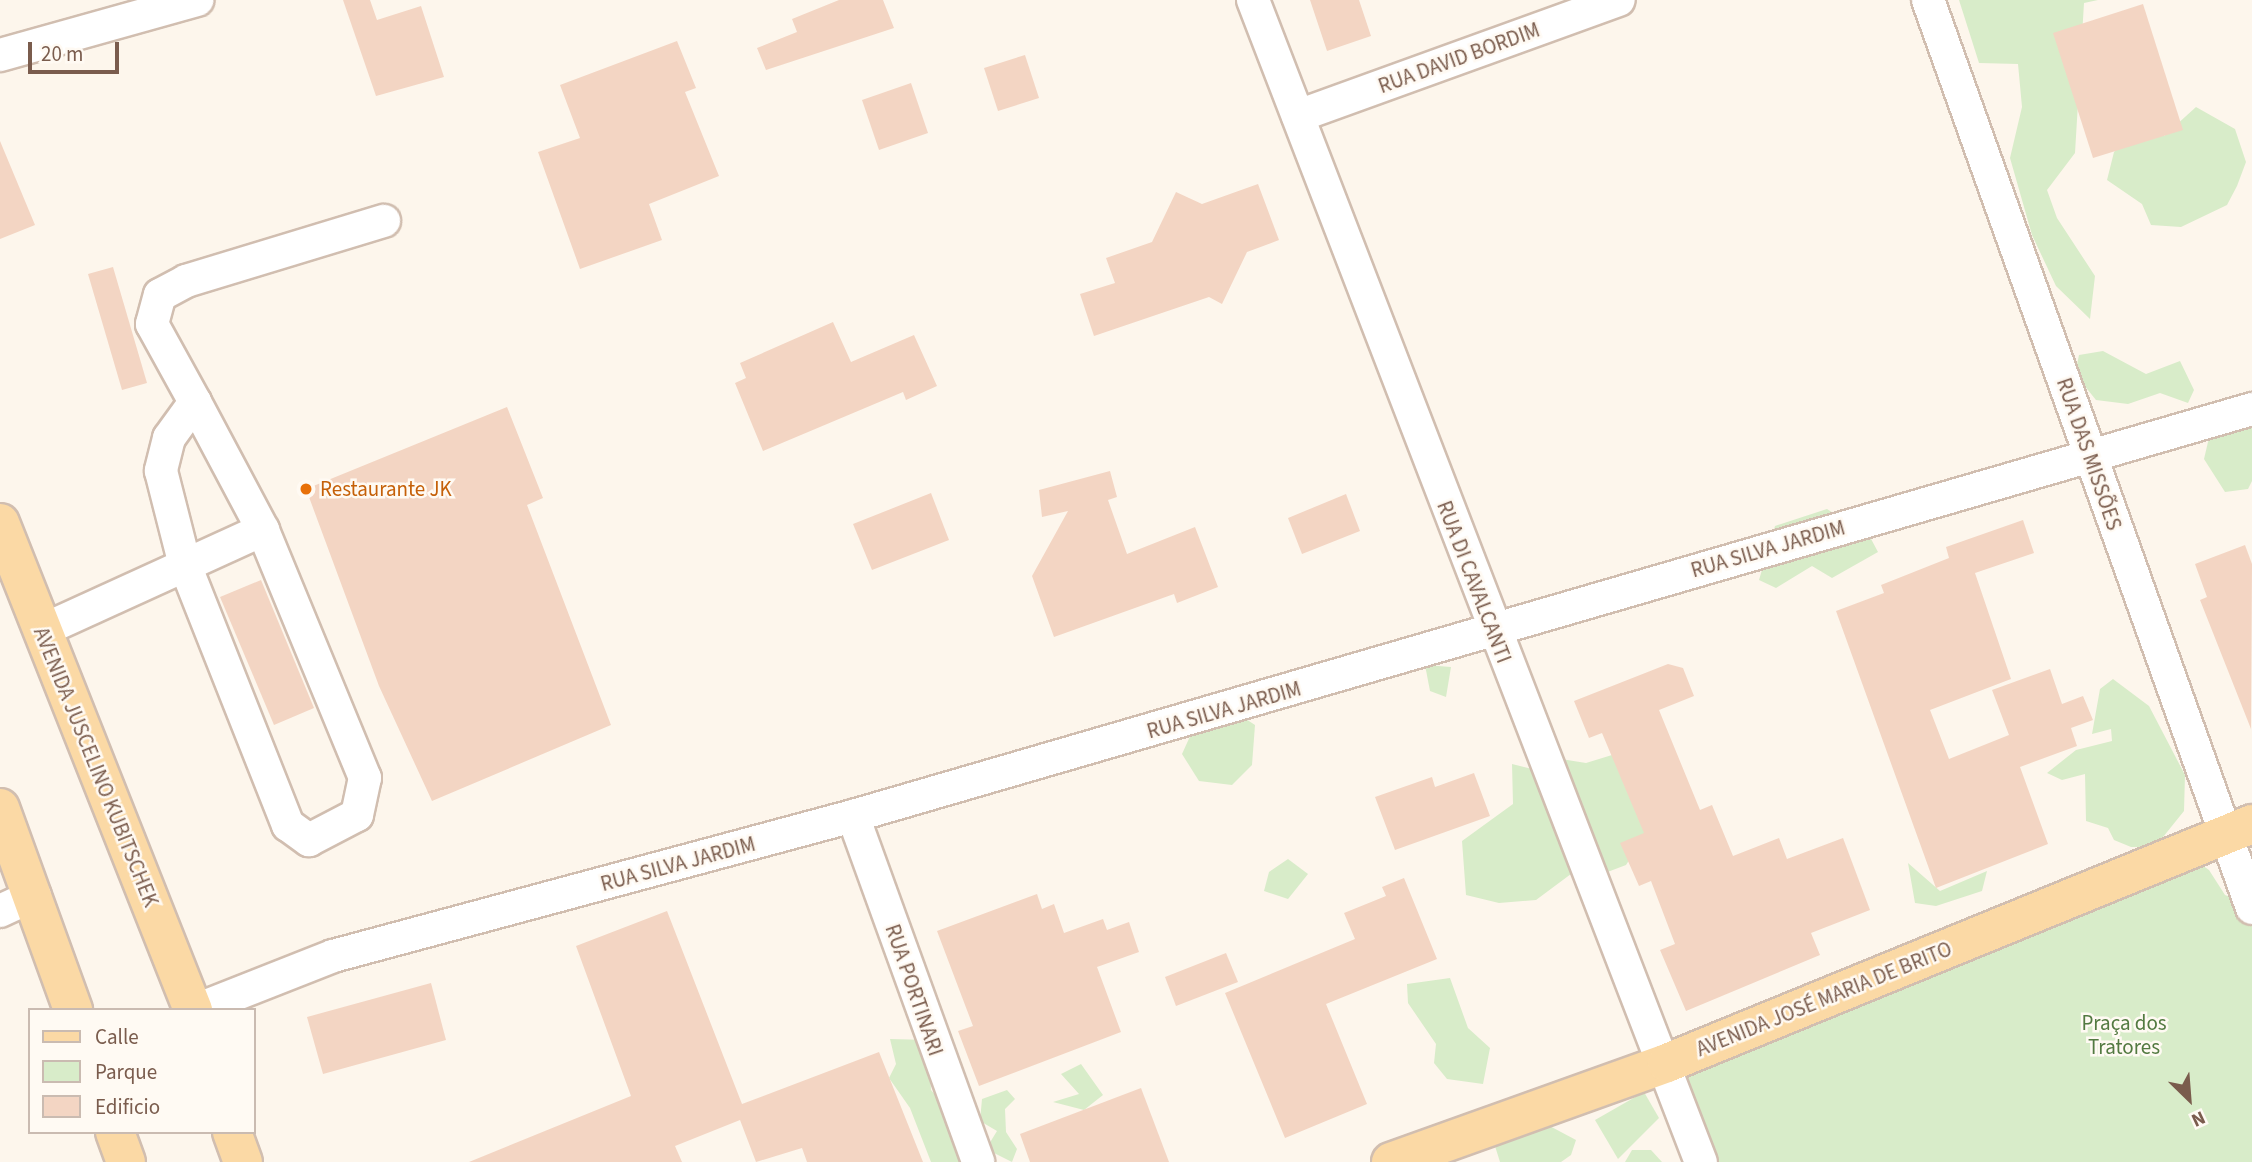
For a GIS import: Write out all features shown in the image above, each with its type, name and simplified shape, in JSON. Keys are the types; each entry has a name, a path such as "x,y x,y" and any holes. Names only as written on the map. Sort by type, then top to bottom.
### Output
{"main road":[{"name":"AVENIDA JUSCELINO KUBITSCHEK","path":"0,523 193,1008"},
{"path":"0,808 17,903 72,1008"},
{"name":"AVENIDA JOSÉ MARIA DE BRITO","path":"1391,1162 1667,1063 2238,830"},
{"path":"117,1134 126,1162"},
{"path":"233,1134 243,1162"}],"street":[{"path":"0,55 197,0"},
{"name":"RUA DI CAVALCANTI","path":"1253,0 1592,891 1667,1063 1701,1162"},
{"name":"RUA DAVID BORDIM","path":"1298,116 1619,0"},
{"name":"RUA DAS MISSÕES","path":"1928,0 2090,454 2238,830 2252,908"},
{"path":"195,402 169,438 161,471 186,565 288,825 309,840 357,815 365,778 263,530 195,402 152,324 160,295 186,281 384,221"},
{"name":"RUA SILVA JARDIM","path":"199,1008 333,956 853,816 1493,632 2090,454 2252,409"},
{"path":"41,631 263,530"},
{"name":"RUA PORTINARI","path":"853,816 978,1162"}],"green space":[{"path":"1959,0 2098,0 2084,3 2075,153 2047,190 2057,218 2095,276 2090,319 2056,286 2032,235 2010,158 2022,107 2018,64 1979,63"},
{"path":"2196,107 2235,129 2246,162 2237,186 2227,205 2181,227 2151,225 2142,204 2107,180 2114,152 2132,134 2164,136"},
{"path":"2103,351 2146,374 2180,361 2194,390 2188,403 2160,393 2128,404 2096,400 2075,374 2079,355"},
{"path":"2252,418 2252,481 2248,489 2225,492 2204,459 2208,442 2214,430"},
{"path":"1827,509 1870,537 1878,552 1832,578 1812,566 1776,588 1759,580 1775,526"},
{"path":"1425,665 1451,667 1446,697 1430,691"},
{"path":"2113,679 2149,706 2185,775 2184,811 2155,847 2131,847 2114,840 2108,828 2086,821 2085,774 2062,780 2047,773 2076,750 2112,741 2111,729 2092,734 2100,689"},
{"path":"1235,712 1255,725 1252,765 1232,785 1199,781 1182,754 1192,732"},
{"path":"1612,755 1652,825 1626,865 1597,876 1575,871 1536,900 1499,903 1466,895 1462,841 1513,804 1512,764 1556,775 1561,759 1586,763"},
{"name":"Praça dos Tratores","path":"2176,847 2209,870 2225,895 2252,905 2252,1162 1708,1162 1671,1062 2113,904 2134,859"},
{"path":"1288,859 1308,874 1288,899 1264,891 1269,872"},
{"path":"1908,863 1940,891 1987,871 1982,891 1936,906 1915,903"},
{"path":"1450,978 1468,1028 1490,1048 1483,1084 1447,1079 1434,1063 1436,1044 1408,1003 1407,984"},
{"path":"890,1039 929,1040 931,1090 949,1111 949,1133 961,1162 931,1162 910,1108 889,1078 896,1064"},
{"path":"1081,1064 1103,1095 1084,1110 1053,1102 1079,1094 1061,1074"},
{"path":"1007,1090 1015,1099 1005,1109 1006,1132 1017,1149 1012,1162 986,1149 997,1131 980,1121 982,1099"},
{"path":"1644,1092 1659,1118 1618,1159 1595,1120"},
{"path":"1544,1123 1576,1140 1571,1155 1561,1162 1500,1162 1495,1146 1512,1131"},
{"path":"1632,1150 1651,1150 1662,1162 1625,1162"}],"building":[{"path":"343,0 370,0 377,20 421,6 444,77 376,96"},
{"path":"839,0 883,0 894,28 766,70 757,48 797,32 792,19"},
{"path":"1310,0 1359,0 1371,36 1327,51"},
{"path":"2143,4 2183,130 2093,158 2053,33"},
{"path":"677,41 696,88 685,92 719,176 649,204 662,240 580,269 538,152 580,138 560,85"},
{"path":"1025,55 1039,98 998,111 984,68"},
{"path":"911,83 928,133 879,150 862,100"},
{"path":"0,141 35,225 0,239"},
{"path":"1258,184 1279,240 1247,252 1222,304 1209,297 1094,336 1080,294 1115,283 1106,258 1152,242 1176,192 1202,204"},
{"path":"113,267 147,383 122,390 88,274"},
{"path":"833,322 851,362 914,335 937,386 906,400 903,392 763,451 735,383 746,378 740,363"},
{"path":"507,407 543,498 527,505 611,725 432,801 379,686 306,489"},
{"path":"1110,471 1117,497 1108,500 1127,554 1195,527 1218,587 1177,603 1174,594 1054,637 1032,576 1068,511 1042,517 1039,490"},
{"path":"931,493 949,540 872,570 853,524"},
{"path":"1346,494 1360,531 1302,554 1288,518"},
{"path":"2023,520 2034,553 1975,573 2011,679 1930,710 1949,759 2009,735 1992,690 2050,669 2062,704 2083,696 2093,720 2071,728 2077,746 2020,767 2048,844 1936,888 1836,611 1884,593 1881,585 1949,558 1946,547"},
{"path":"2245,545 2252,564 2251,729 2200,600 2207,597 2195,564"},
{"path":"261,580 314,708 274,725 220,597"},
{"path":"1668,664 1683,668 1694,696 1659,710 1700,810 1712,805 1733,856 1779,838 1787,859 1843,838 1870,910 1811,933 1820,955 1686,1011 1660,950 1675,944 1651,881 1639,886 1620,843 1644,833 1602,733 1589,738 1574,701"},
{"path":"1474,773 1490,816 1395,850 1375,797 1432,777 1435,787"},
{"path":"1404,878 1437,959 1326,1004 1367,1104 1285,1138 1225,993 1355,939 1344,913 1386,896 1382,887"},
{"path":"1037,894 1042,909 1054,904 1064,933 1103,919 1107,930 1129,922 1139,952 1097,967 1121,1032 979,1086 958,1031 973,1026 937,931"},
{"path":"667,911 742,1104 879,1052 923,1162 807,1162 802,1148 756,1162 740,1120 675,1146 682,1162 469,1162 631,1096 576,946"},
{"path":"1226,953 1238,982 1176,1006 1165,977"},
{"path":"431,983 446,1040 323,1074 307,1017"},
{"path":"1141,1088 1169,1162 1030,1162 1020,1134"}],"place":[{"name":"Restaurante JK","path":"306,489"}]}
